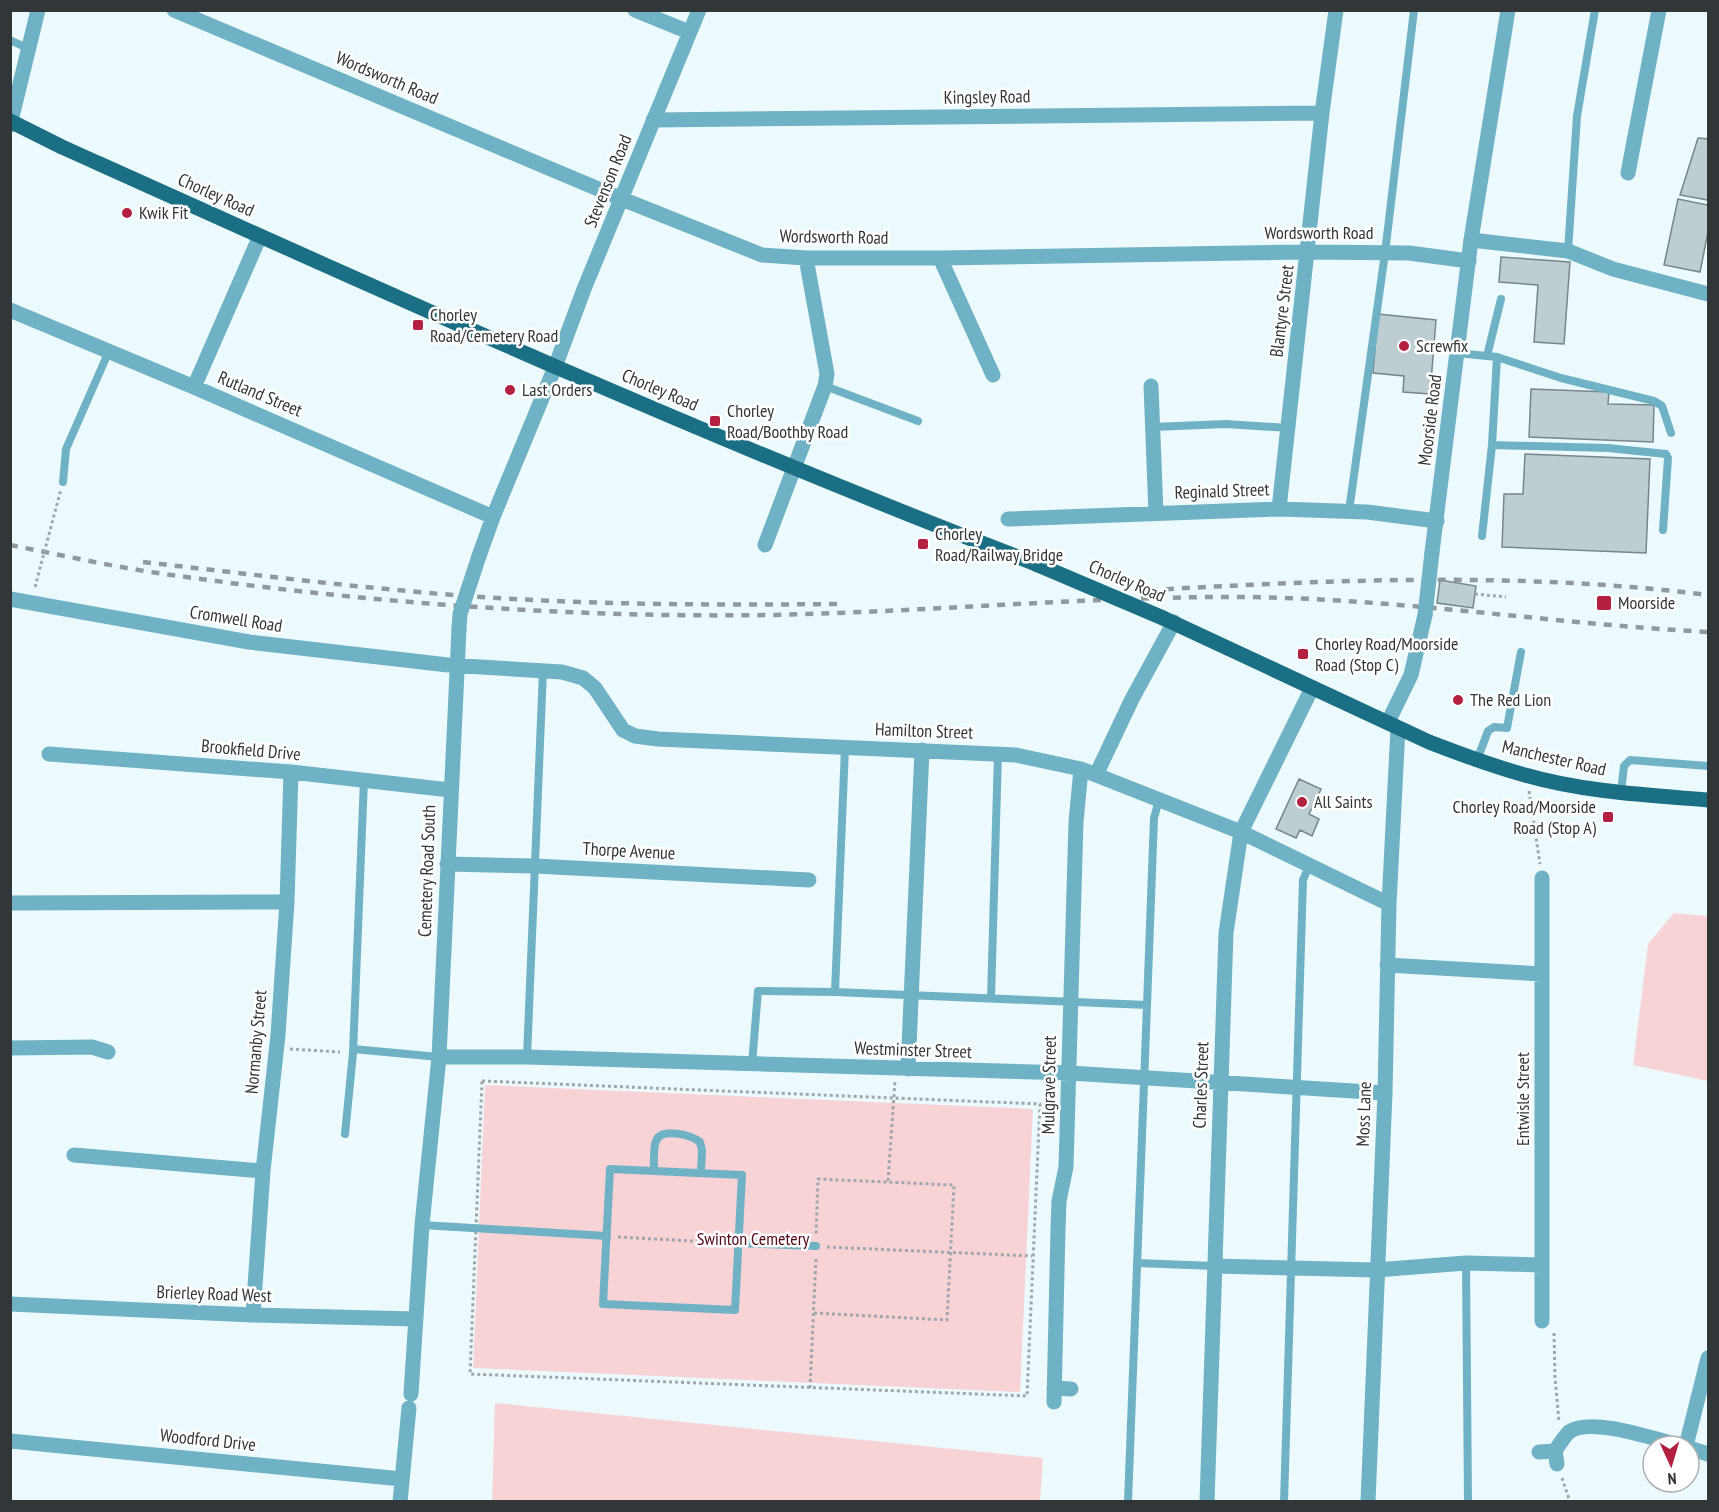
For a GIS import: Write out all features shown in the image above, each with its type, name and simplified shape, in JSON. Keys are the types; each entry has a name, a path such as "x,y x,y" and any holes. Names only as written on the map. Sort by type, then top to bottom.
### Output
{"main road":[{"name":"Chorley Road","path":"11,122 62,147 555,367 795,468 1036,564 1169,620 1393,725"},
{"name":"Manchester Road","path":"1393,725 1429,742 1527,776 1595,789 1708,800"}],"street":[{"path":"11,122 38,10"},
{"name":"Wordsworth Road","path":"174,10 622,199 762,255 806,258 940,258 1308,252 1409,254 1469,261"},
{"path":"635,10 689,32"},
{"name":"Stevenson Road","path":"555,367 584,289 699,10"},
{"name":"Blantyre Street","path":"1279,509 1322,113 1336,10"},
{"name":"Moorside Road","path":"1393,725 1411,675 1425,615 1471,240 1508,10"},
{"path":"1628,173 1659,10"},
{"name":"Kingsley Road","path":"653,120 1322,113"},
{"path":"194,387 260,236"},
{"path":"1471,240 1568,251 1613,269 1708,294"},
{"path":"765,545 825,386 827,374 806,258"},
{"path":"940,258 993,375"},
{"name":"Rutland Street","path":"10,310 493,517"},
{"name":"Cemetery Road South","path":"400,1502 410,1401 422,1225 439,1057 460,614 493,517 555,367"},
{"path":"1151,386 1156,513"},
{"name":"Reginald Street","path":"1008,519 1279,509 1349,511 1437,521"},
{"name":"Cromwell Road","path":"10,599 249,642 456,666"},
{"path":"1096,775 1169,620"},
{"name":"Hamilton Street","path":"456,666 562,672 583,678 595,688 623,730 635,736 658,739 1016,755 1081,769 1241,832 1389,904"},
{"name":"Charles Street","path":"1207,1502 1226,933 1241,832 1312,688"},
{"name":"Moss Lane","path":"1368,1502 1384,1093 1393,725"},
{"path":"908,1070 922,750"},
{"name":"Brookfield Drive","path":"49,754 291,772 450,790"},
{"name":"Mulgrave Street","path":"1071,1389 1054,1395 1059,1201 1066,1167 1076,822 1081,769"},
{"name":"Normanby Street","path":"253,1316 263,1171 276,1048 287,902 291,772"},
{"name":"Thorpe Avenue","path":"447,864 535,866 808,880"},
{"name":"Entwisle Street","path":"1542,878 1542,1321"},
{"path":"10,903 287,902"},
{"path":"1388,965 1542,974"},
{"path":"10,1048 92,1047 108,1052"},
{"name":"Westminster Street","path":"439,1057 527,1057 1070,1073 1384,1093"},
{"path":"74,1155 263,1171"},
{"path":"1214,1266 1376,1270 1466,1263 1542,1265"},
{"name":"Brierley Road West","path":"10,1304 253,1316 416,1319"},
{"path":"1689,1434 1708,1358"},
{"path":"1550,1456 1569,1432 1582,1426 1599,1426 1641,1436"},
{"name":"Woodford Drive","path":"10,1441 402,1479"}],"lane":[{"path":"1349,511 1385,253 1414,10"},
{"path":"1568,251 1577,116 1595,10"},
{"path":"10,40 29,48"},
{"path":"1487,356 1501,298"},
{"path":"62,485 66,449 109,351"},
{"path":"1457,353 1497,357 1561,378 1654,401 1662,406 1671,433"},
{"path":"1482,536 1492,445 1497,357"},
{"path":"825,386 918,421"},
{"path":"1153,427 1226,424 1288,428"},
{"path":"1492,445 1608,448 1666,454 1668,458 1663,530"},
{"path":"1477,760 1488,731 1494,726 1507,728 1521,652"},
{"path":"527,1057 543,672"},
{"path":"835,992 845,748"},
{"path":"991,998 998,754"},
{"path":"1621,792 1624,766 1630,759 1708,766"},
{"path":"345,1134 353,1051 364,780"},
{"path":"1128,1502 1154,818 1160,800"},
{"path":"1284,1502 1303,880 1309,866"},
{"path":"752,1064 758,991 1147,1005"},
{"path":"353,1051 439,1057"},
{"path":"654,1171 656,1141 660,1136 667,1134 686,1135 700,1142 701,1173"},
{"path":"610,1169 654,1171 742,1175 735,1310 603,1304 610,1169"},
{"path":"422,1225 607,1236"},
{"path":"738,1243 816,1246"},
{"path":"1137,1263 1214,1266"},
{"path":"1466,1263 1468,1502"}],"path":[{"path":"35,587 62,485"},
{"path":"1475,594 1506,597"},
{"path":"1527,776 1542,878"},
{"path":"276,1048 353,1051"},
{"path":"482,1081 1040,1104 1027,1396 470,1374 476,1229 482,1081"},
{"path":"888,1181 894,1098"},
{"path":"810,1388 818,1179 954,1185 947,1320 813,1313"},
{"path":"607,1236 738,1243"},
{"path":"816,1246 1032,1256"},
{"path":"1542,1321 1554,1329 1559,1426 1566,1437"},
{"path":"1550,1456 1570,1502"}],"green space":[{"path":"1674,913 1708,916 1708,1081 1633,1065 1648,944"},
{"name":"Swinton Cemetery","path":"485,1085 1033,1109 1020,1392 473,1368"},
{"path":"495,1403 1043,1458 1040,1501 492,1501"}],"building":[{"path":"1698,138 1708,139 1708,200 1680,195"},
{"path":"1678,199 1708,205 1708,232 1700,272 1664,265"},
{"path":"1501,257 1570,262 1564,344 1534,342 1538,285 1499,282"},
{"name":"Screwfix","path":"1378,314 1436,320 1430,394 1403,392 1404,376 1373,373"},
{"path":"1531,389 1609,392 1608,404 1654,405 1653,442 1529,437"},
{"path":"1525,454 1650,459 1646,553 1502,547 1504,494 1523,494"},
{"path":"1440,580 1476,586 1473,608 1437,603"},
{"name":"All Saints","path":"1299,779 1321,789 1309,814 1319,819 1312,836 1300,830 1296,838 1276,829"}],"railway":[{"path":"10,545 137,570 252,586 399,601 547,611 768,615 1068,601 1248,597 1363,602 1708,632"},
{"path":"143,562 375,588 514,599 677,604 840,604"},
{"path":"1134,591 1349,581 1493,580 1637,587 1708,595"}],"place":[{"name":"Kwik Fit","path":"127,213"},
{"name":"Chorley Road/Cemetery Road","path":"418,325"},
{"name":"Screwfix","path":"1404,346"},
{"name":"Last Orders","path":"510,390"},
{"name":"Chorley Road/Boothby Road","path":"715,421"},
{"name":"Chorley Road/Railway Bridge","path":"923,544"},
{"name":"Moorside","path":"1604,603"},
{"name":"Chorley Road/Moorside Road (Stop C)","path":"1303,654"},
{"name":"The Red Lion","path":"1458,700"},
{"name":"All Saints","path":"1302,802"},
{"name":"Chorley Road/Moorside Road (Stop A)","path":"1608,817"}]}
